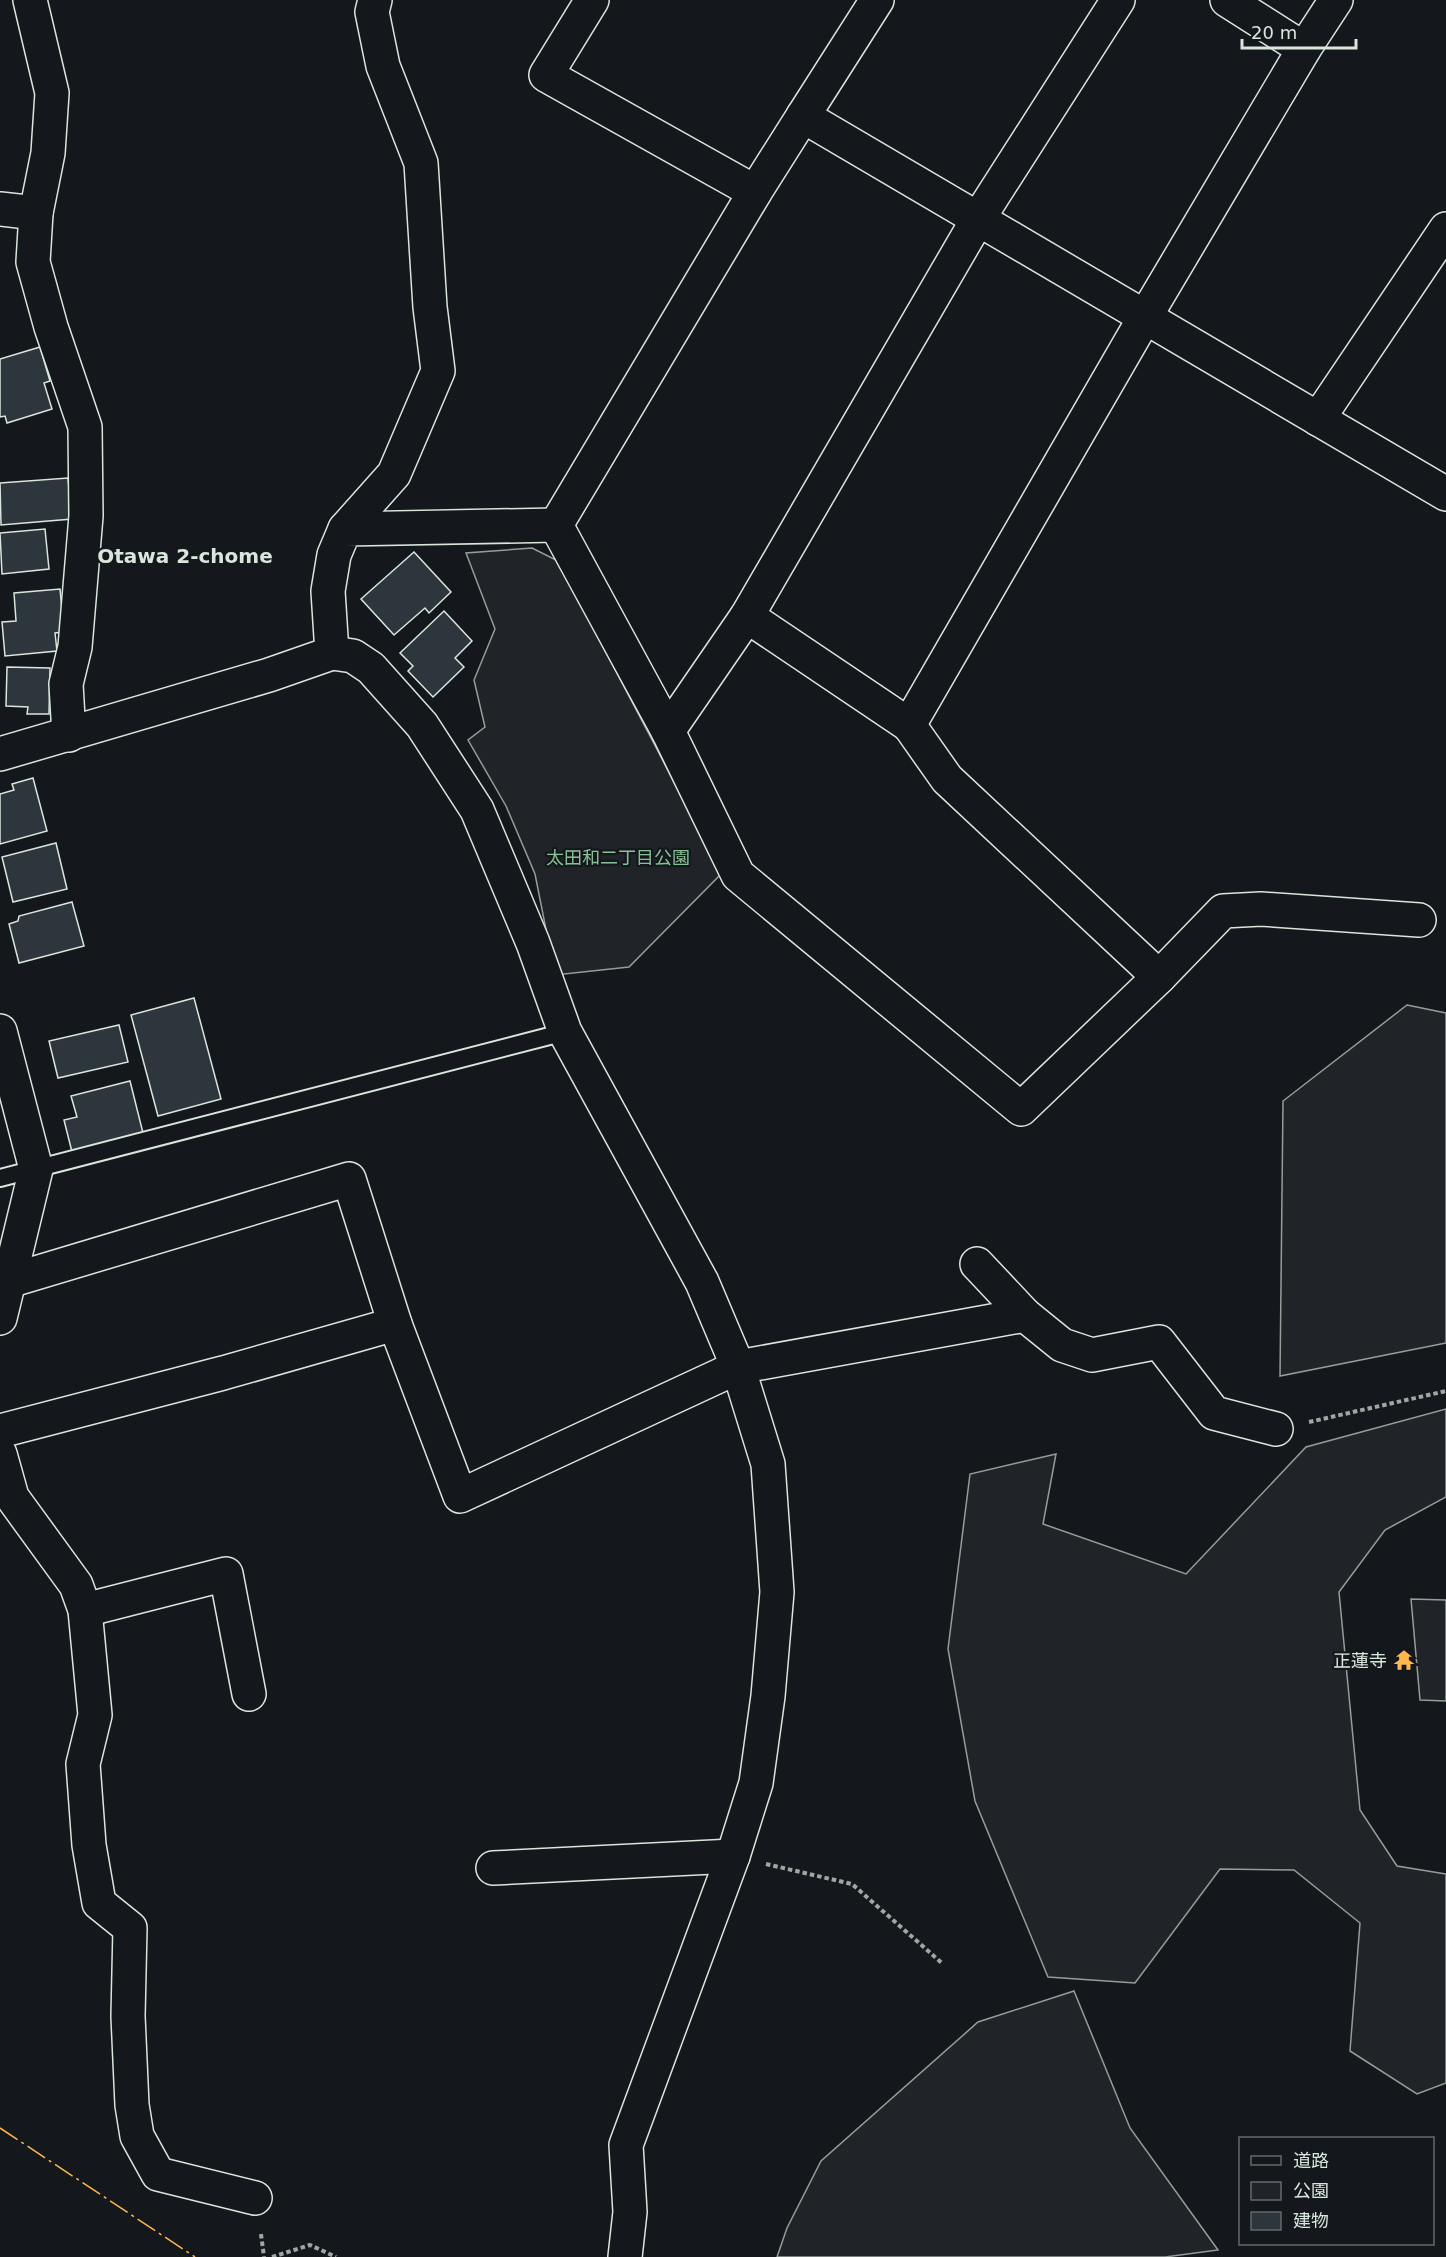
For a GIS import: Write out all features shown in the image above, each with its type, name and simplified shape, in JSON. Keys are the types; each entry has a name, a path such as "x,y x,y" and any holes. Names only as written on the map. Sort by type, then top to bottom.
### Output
{"street":[{"path":"30,0 52,93 48,153 36,213 33,262 51,327 85,427 86,516 75,647 66,684 69,735"},
{"path":"332,653 328,591 334,555 345,528 394,474 438,370 430,307 421,163 383,66 372,12 375,0"},
{"path":"592,0 546,75 755,192"},
{"path":"556,525 755,192 877,0"},
{"path":"669,731 747,616 978,219 1118,0"},
{"path":"1227,0 1304,49"},
{"path":"909,725 1144,317 1304,49 1336,0"},
{"path":"803,116 1446,494"},
{"path":"0,209 36,213"},
{"path":"1318,419 1446,229"},
{"path":"345,528 556,525"},
{"path":"556,525 669,731 738,874 1021,1109 1159,977 1223,911 1261,909 1419,920"},
{"path":"747,616 909,725 946,779 1159,977"},
{"path":"0,754 269,675 332,653 352,656 370,668 422,725 477,810 533,943 565,1032 702,1282 738,1367 768,1464 777,1592 768,1696 756,1783 733,1856 626,2145 630,2212 625,2257"},
{"path":"0,1031 36,1169 0,1318"},
{"path":"9,1281 349,1179 395,1324 460,1496 738,1367 1025,1315"},
{"path":"977,1264 1025,1315 1062,1345 1092,1355 1159,1342 1214,1413 1276,1429"},
{"path":"0,1431 223,1373 395,1324"},
{"path":"0,1454 12,1497 76,1585 85,1610 95,1715 82,1764 89,1845 99,1903 130,1928 128,2016 132,2105 137,2136 158,2174 255,2198"},
{"path":"85,1610 226,1574 249,1694"},
{"path":"493,1868 733,1856"}],"lane":[{"path":"0,1178 565,1032"}],"path":[{"path":"1276,1429 1446,1391"},
{"path":"733,1856 852,1884 943,1964"},
{"path":"272,2257 310,2245 336,2257"}],"green space":[{"name":"太田和二丁目公園","path":"532,548 558,561 722,873 629,967 555,975 535,874 506,806 468,740 485,727 474,680 495,629 466,553"},
{"path":"1407,1005 1446,1013 1446,1343 1280,1376 1283,1101"},
{"path":"1446,1409 1446,1497 1385,1530 1339,1592 1360,1810 1397,1866 1446,1874 1446,2083 1417,2094 1350,2051 1360,1923 1294,1870 1220,1869 1135,1983 1048,1977 975,1801 948,1649 970,1474 1056,1454 1043,1524 1186,1574 1306,1447"},
{"path":"1411,1599 1446,1600 1446,1701 1420,1700"},
{"path":"1074,1991 1130,2128 1218,2250 1165,2257 777,2257 787,2228 821,2161 978,2022"}],"building":[{"path":"40,347 50,381 44,383 52,409 7,423 5,416 0,417 0,359"},
{"path":"68,478 72,519 1,525 0,483"},
{"path":"45,529 49,569 2,574 0,533"},
{"path":"414,552 451,592 429,613 425,608 394,635 361,599"},
{"path":"60,589 64,632 55,633 57,651 5,656 2,622 16,621 14,593"},
{"path":"444,611 472,641 455,658 464,667 433,697 408,671 413,666 400,653"},
{"path":"7,667 50,668 49,714 27,714 28,707 6,706"},
{"path":"33,778 47,831 0,844 0,794 14,790 12,784"},
{"path":"56,843 67,889 13,902 2,857"},
{"path":"72,902 84,946 19,963 9,924 18,921 19,916"},
{"path":"194,998 221,1099 158,1116 131,1015"},
{"path":"119,1025 128,1062 58,1078 49,1041"},
{"path":"130,1081 143,1133 72,1152 64,1120 77,1117 71,1096"}],"power":[{"path":"0,2128 195,2257"}],"place":[{"name":"正蓮寺","path":"1404,1660"}],"district":[{"name":"Otawa 2-chome","path":"185,556"}]}
